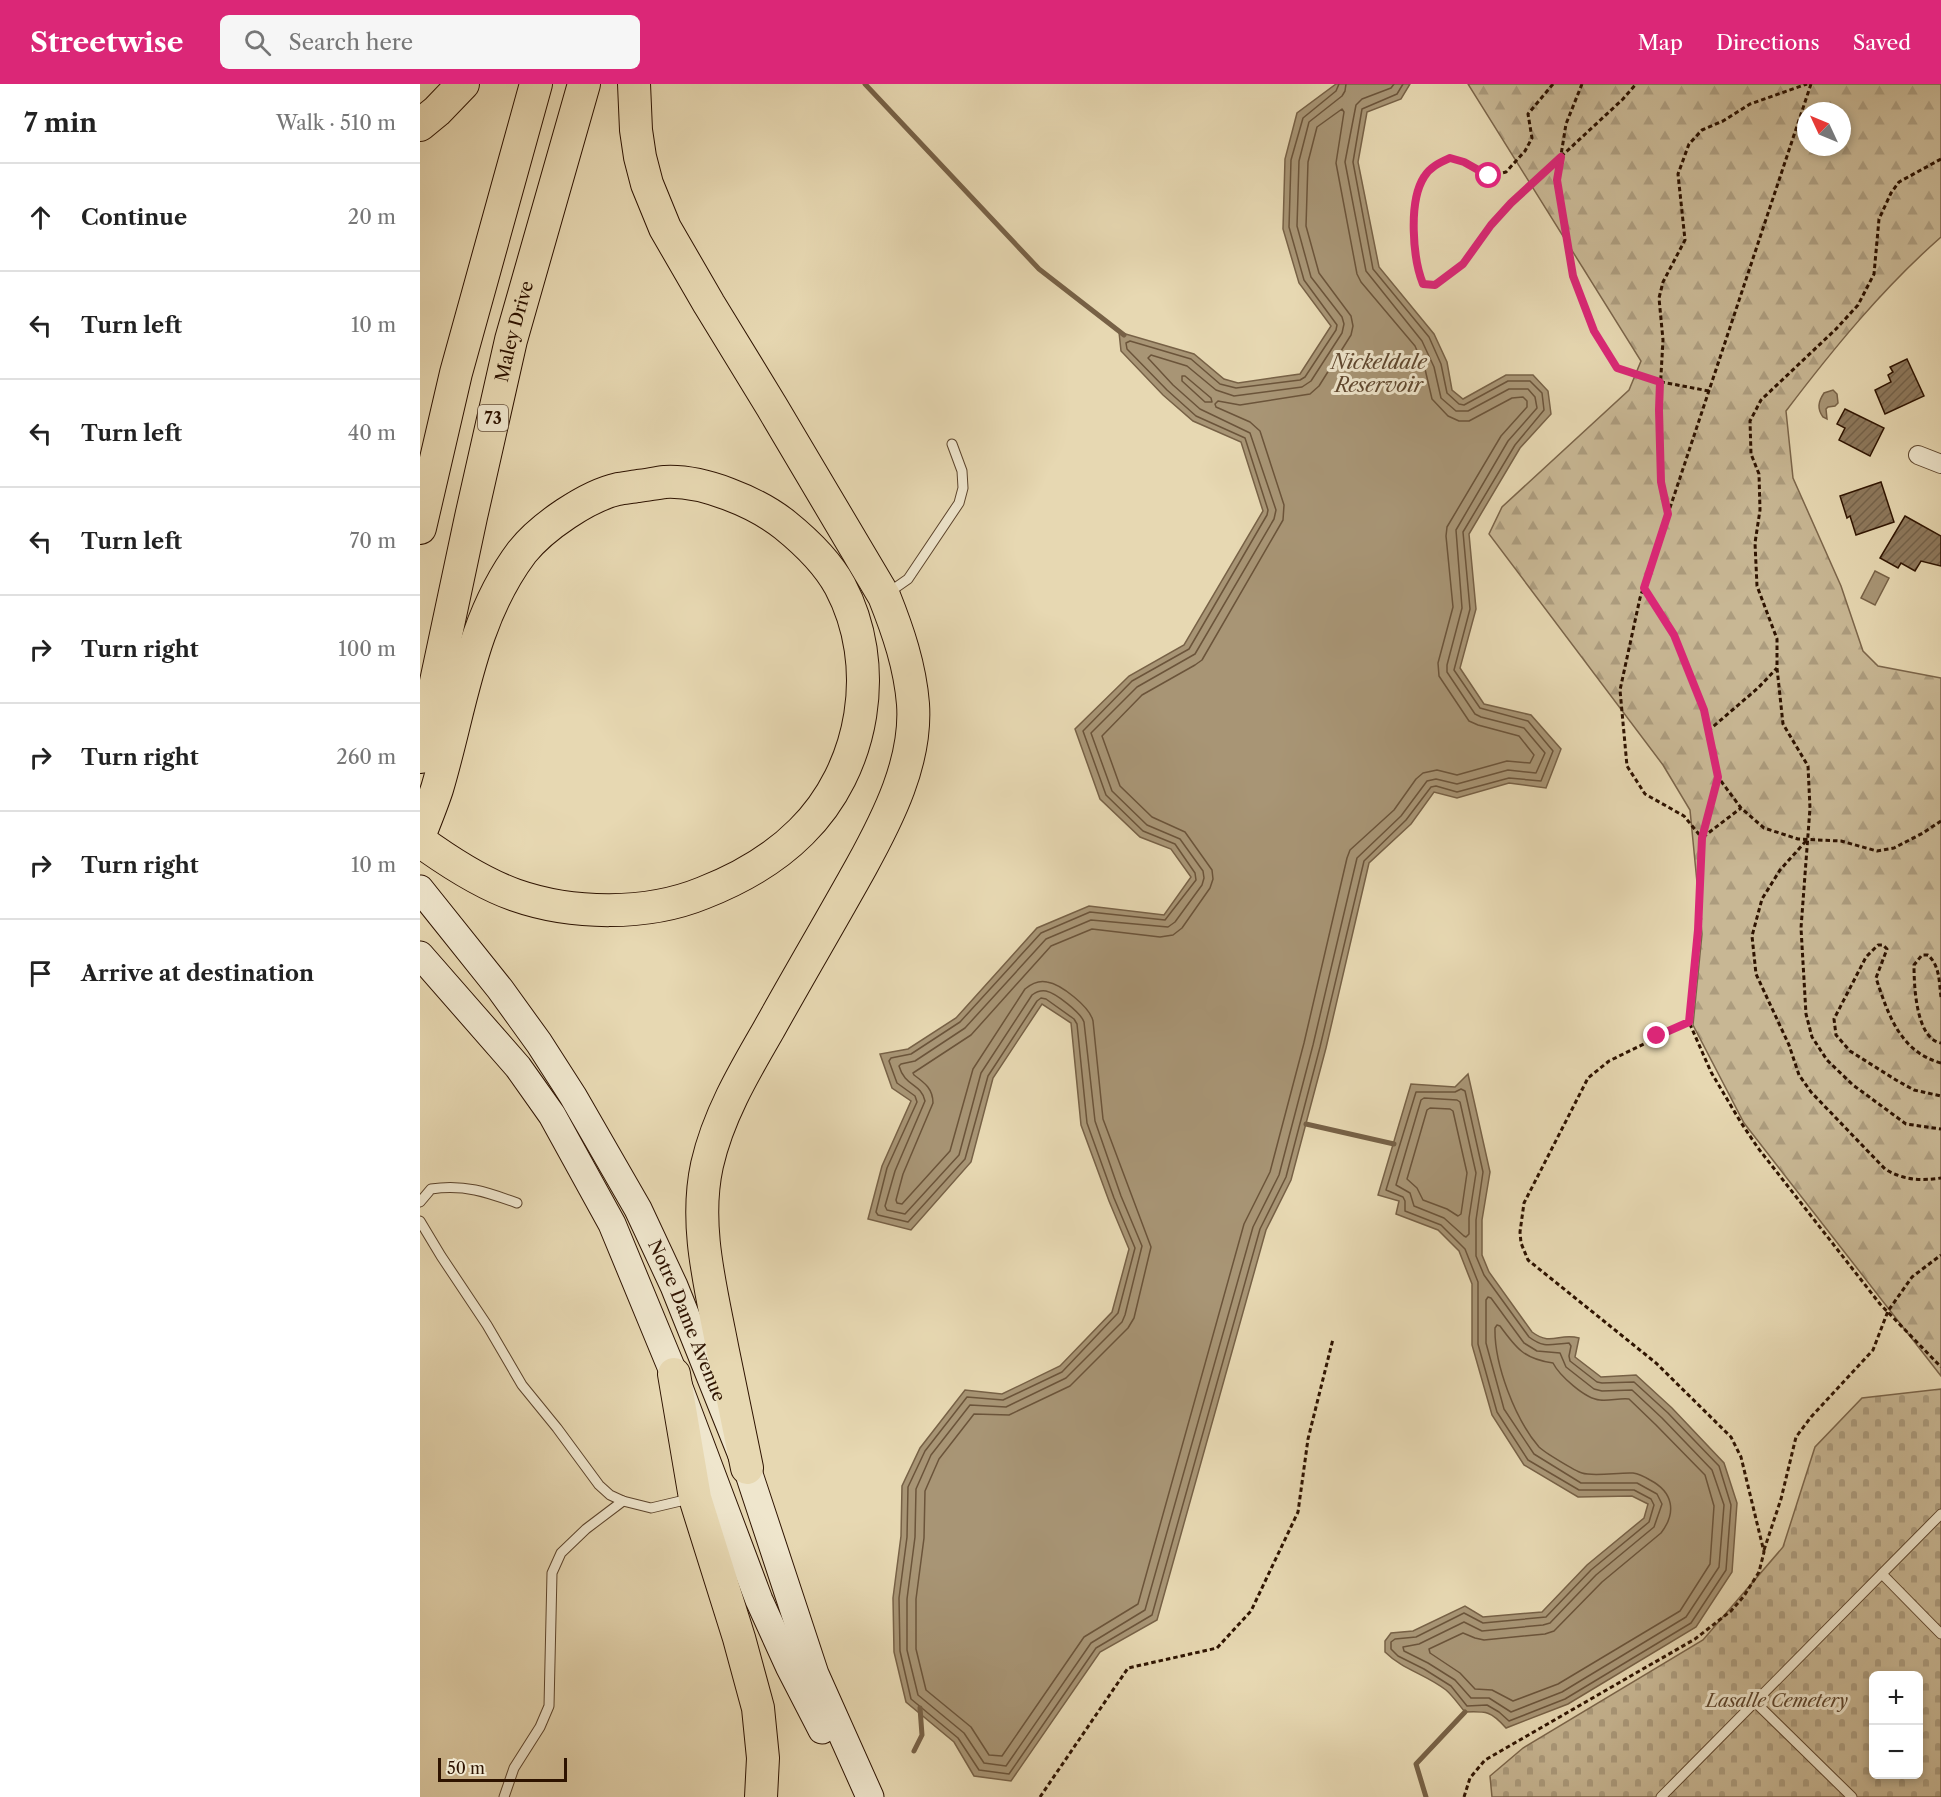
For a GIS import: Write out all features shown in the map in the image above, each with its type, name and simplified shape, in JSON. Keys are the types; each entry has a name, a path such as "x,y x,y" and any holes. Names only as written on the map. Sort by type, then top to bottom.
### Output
{"highway":[{"path":"420,125 463,84"},
{"path":"420,528 456,373 536,84"},
{"name":"Maley Drive","path":"420,757 511,340 584,84"},
{"path":"634,84 640,157 647,184 665,228 884,596 906,660 913,705 911,743 901,782 890,811 872,848 738,1083 720,1124 707,1164 702,1202 704,1252 747,1468"},
{"path":"420,834 436,789 477,641 505,577 525,549 547,527 591,500 615,489 667,482 702,487 746,501 772,515 797,534 818,555 839,584 851,611 862,658 862,700 859,726 852,750 842,774 826,802 814,817 787,844 748,872 685,901 651,908 617,910 582,908 546,903 516,895 467,871 420,841"},
{"path":"674,1374 694,1498 739,1638 758,1708 763,1758 761,1797"}],"main road":[{"name":"Notre Dame Avenue","path":"420,889 500,989 538,1043 573,1096 638,1209 674,1286 747,1468 815,1674 869,1797"},
{"name":"Notre Dame Avenue","path":"420,955 518,1067 552,1115 612,1224 674,1374 759,1600 822,1731 869,1797"}],"street":[{"path":"1918,455 1941,464"}],"lane":[{"path":"884,596 908,579 959,503 963,488 962,471 952,444"},
{"path":"420,1202 431,1189 449,1186 480,1190 517,1203"},
{"path":"420,1221 487,1325 522,1385 599,1485 610,1495 623,1502 651,1508 694,1498"},
{"path":"504,1797 514,1768 540,1727 549,1707 552,1574 561,1553 586,1529 623,1502"},
{"path":"1661,1797 1941,1514"},
{"path":"1882,1574 1941,1634"},
{"path":"1755,1702 1852,1797"}],"path":[{"path":"1553,84 1528,114 1532,138 1525,151 1506,172 1489,176 1464,162 1450,158 1433,166 1422,179 1416,204 1414,230 1415,258 1423,284 1435,285 1463,264 1504,210 1623,99 1636,84"},
{"path":"1582,84 1566,124 1557,180 1573,276 1594,331 1617,368 1660,382 1709,391"},
{"path":"1668,514 1661,482 1659,410 1663,340 1659,298 1663,282 1685,240 1678,174 1689,144 1702,130 1723,121 1750,104 1809,84"},
{"path":"1702,838 1684,816 1645,794 1627,766 1620,690 1644,588 1809,84"},
{"path":"1941,159 1899,182 1891,193 1879,219 1874,274 1858,305 1761,400 1750,421 1751,454 1760,474 1760,510 1755,543 1757,586 1777,639 1777,668 1783,724 1808,766 1810,808 1801,928 1806,1014 1812,1037 1827,1060 1853,1084 1906,1124 1941,1129"},
{"path":"1644,588 1674,635 1704,710 1718,777 1740,808 1764,828 1798,839 1841,841 1877,851 1894,848 1941,821"},
{"path":"1708,731 1758,688 1777,668"},
{"path":"1718,777 1702,838 1698,930 1689,1022 1711,1072 1758,1148 1888,1311 1941,1367"},
{"path":"1702,838 1740,808"},
{"path":"1808,839 1780,870 1762,899 1752,936 1756,974 1789,1045 1799,1075 1810,1092 1885,1169 1898,1177 1925,1180 1941,1178"},
{"path":"1941,1063 1929,1060 1908,1045 1895,1029 1876,978 1887,949 1883,945 1878,945 1866,957 1834,1019 1836,1035 1850,1051 1896,1080 1914,1090 1941,1096"},
{"path":"1941,996 1938,973 1933,960 1928,955 1922,955 1914,965 1920,1019 1926,1034 1933,1042 1941,1043"},
{"path":"1689,1022 1609,1061 1588,1078 1524,1203 1520,1232 1521,1243 1528,1260 1656,1364 1731,1437 1741,1457 1764,1552"},
{"path":"1464,1797 1470,1778 1485,1760 1695,1638 1731,1611 1744,1596 1759,1572 1781,1499 1796,1437 1811,1417 1874,1350 1888,1311 1912,1277 1941,1255"},
{"path":"1040,1797 1128,1668 1217,1648 1251,1611 1298,1512 1308,1439 1333,1339"}],"green space":[{"path":"1468,84 1941,84 1941,237 1859,320 1786,411 1793,478 1841,586 1863,651 1878,666 1941,678 1941,1376 1744,1123 1693,1025 1702,934 1690,810 1663,765 1489,534 1502,507 1629,390 1641,361"},
{"name":"Lasalle Cemetery","path":"1941,1389 1941,1797 1492,1797 1490,1776 1523,1748 1703,1640 1783,1547 1815,1447 1862,1398"}],"water":[{"name":"Nickeldale Reservoir","path":"1336,84 1410,84 1401,99 1367,112 1358,162 1379,267 1434,334 1447,362 1452,390 1463,399 1506,375 1533,375 1548,391 1551,414 1520,448 1469,534 1476,609 1460,668 1484,704 1531,715 1561,749 1546,788 1509,783 1457,798 1434,792 1411,824 1369,863 1326,1048 1291,1180 1266,1230 1157,1620 1100,1652 1011,1781 974,1776 954,1742 906,1702 894,1652 893,1598 901,1536 902,1486 920,1448 965,1390 1002,1394 1060,1366 1112,1312 1129,1249 1081,1125 1071,1023 1042,1004 993,1078 971,1162 911,1230 868,1219 882,1166 911,1101 892,1088 880,1054 908,1049 956,1018 1037,928 1089,906 1164,915 1191,877 1171,849 1140,837 1100,799 1075,729 1129,676 1184,645 1263,511 1241,442 1193,421 1163,395 1121,351 1119,332 1194,354 1224,379 1238,383 1300,374 1331,326 1299,283 1283,229 1285,159 1297,113"},
{"path":"1833,390 1837,394 1838,403 1826,409 1827,419 1821,414 1819,402 1824,393"},
{"path":"1875,571 1889,578 1875,605 1861,598"},
{"path":"1468,1074 1490,1172 1482,1220 1482,1255 1489,1272 1532,1332 1550,1339 1579,1338 1575,1357 1601,1377 1636,1375 1672,1408 1724,1463 1737,1503 1732,1572 1696,1627 1568,1704 1506,1728 1488,1713 1465,1712 1446,1690 1399,1663 1385,1652 1385,1641 1391,1633 1413,1631 1465,1606 1483,1617 1542,1612 1587,1565 1644,1518 1648,1504 1632,1496 1578,1497 1524,1465 1492,1415 1472,1345 1472,1284 1459,1251 1438,1230 1396,1214 1399,1201 1378,1195 1411,1084 1455,1087"}],"building":[{"path":"1907,359 1924,396 1885,414 1875,390 1891,382 1888,375 1893,372 1890,367"},
{"path":"1845,409 1884,428 1870,456 1839,440 1845,428 1837,424"},
{"path":"1881,482 1894,522 1856,535 1850,516 1847,518 1840,496"},
{"path":"1905,516 1941,536 1941,566 1921,561 1915,571 1901,563 1898,568 1880,558"}],"waterway":[{"path":"865,84 1039,269 1124,335"},
{"path":"1306,1124 1394,1144"},
{"path":"914,1751 922,1735 920,1708"},
{"path":"1426,1797 1416,1764 1465,1712"}],"route":[{"path":"1489,176 1464,162 1450,158 1433,166 1422,179 1416,204 1414,230 1415,258 1423,284 1435,285 1463,264 1491,225 1511,203 1561,157 1557,180 1573,276 1594,331 1617,368 1660,382 1661,482 1668,514 1644,588 1674,635 1704,710 1718,777 1702,838 1698,930 1689,1022 1657,1036"}]}
